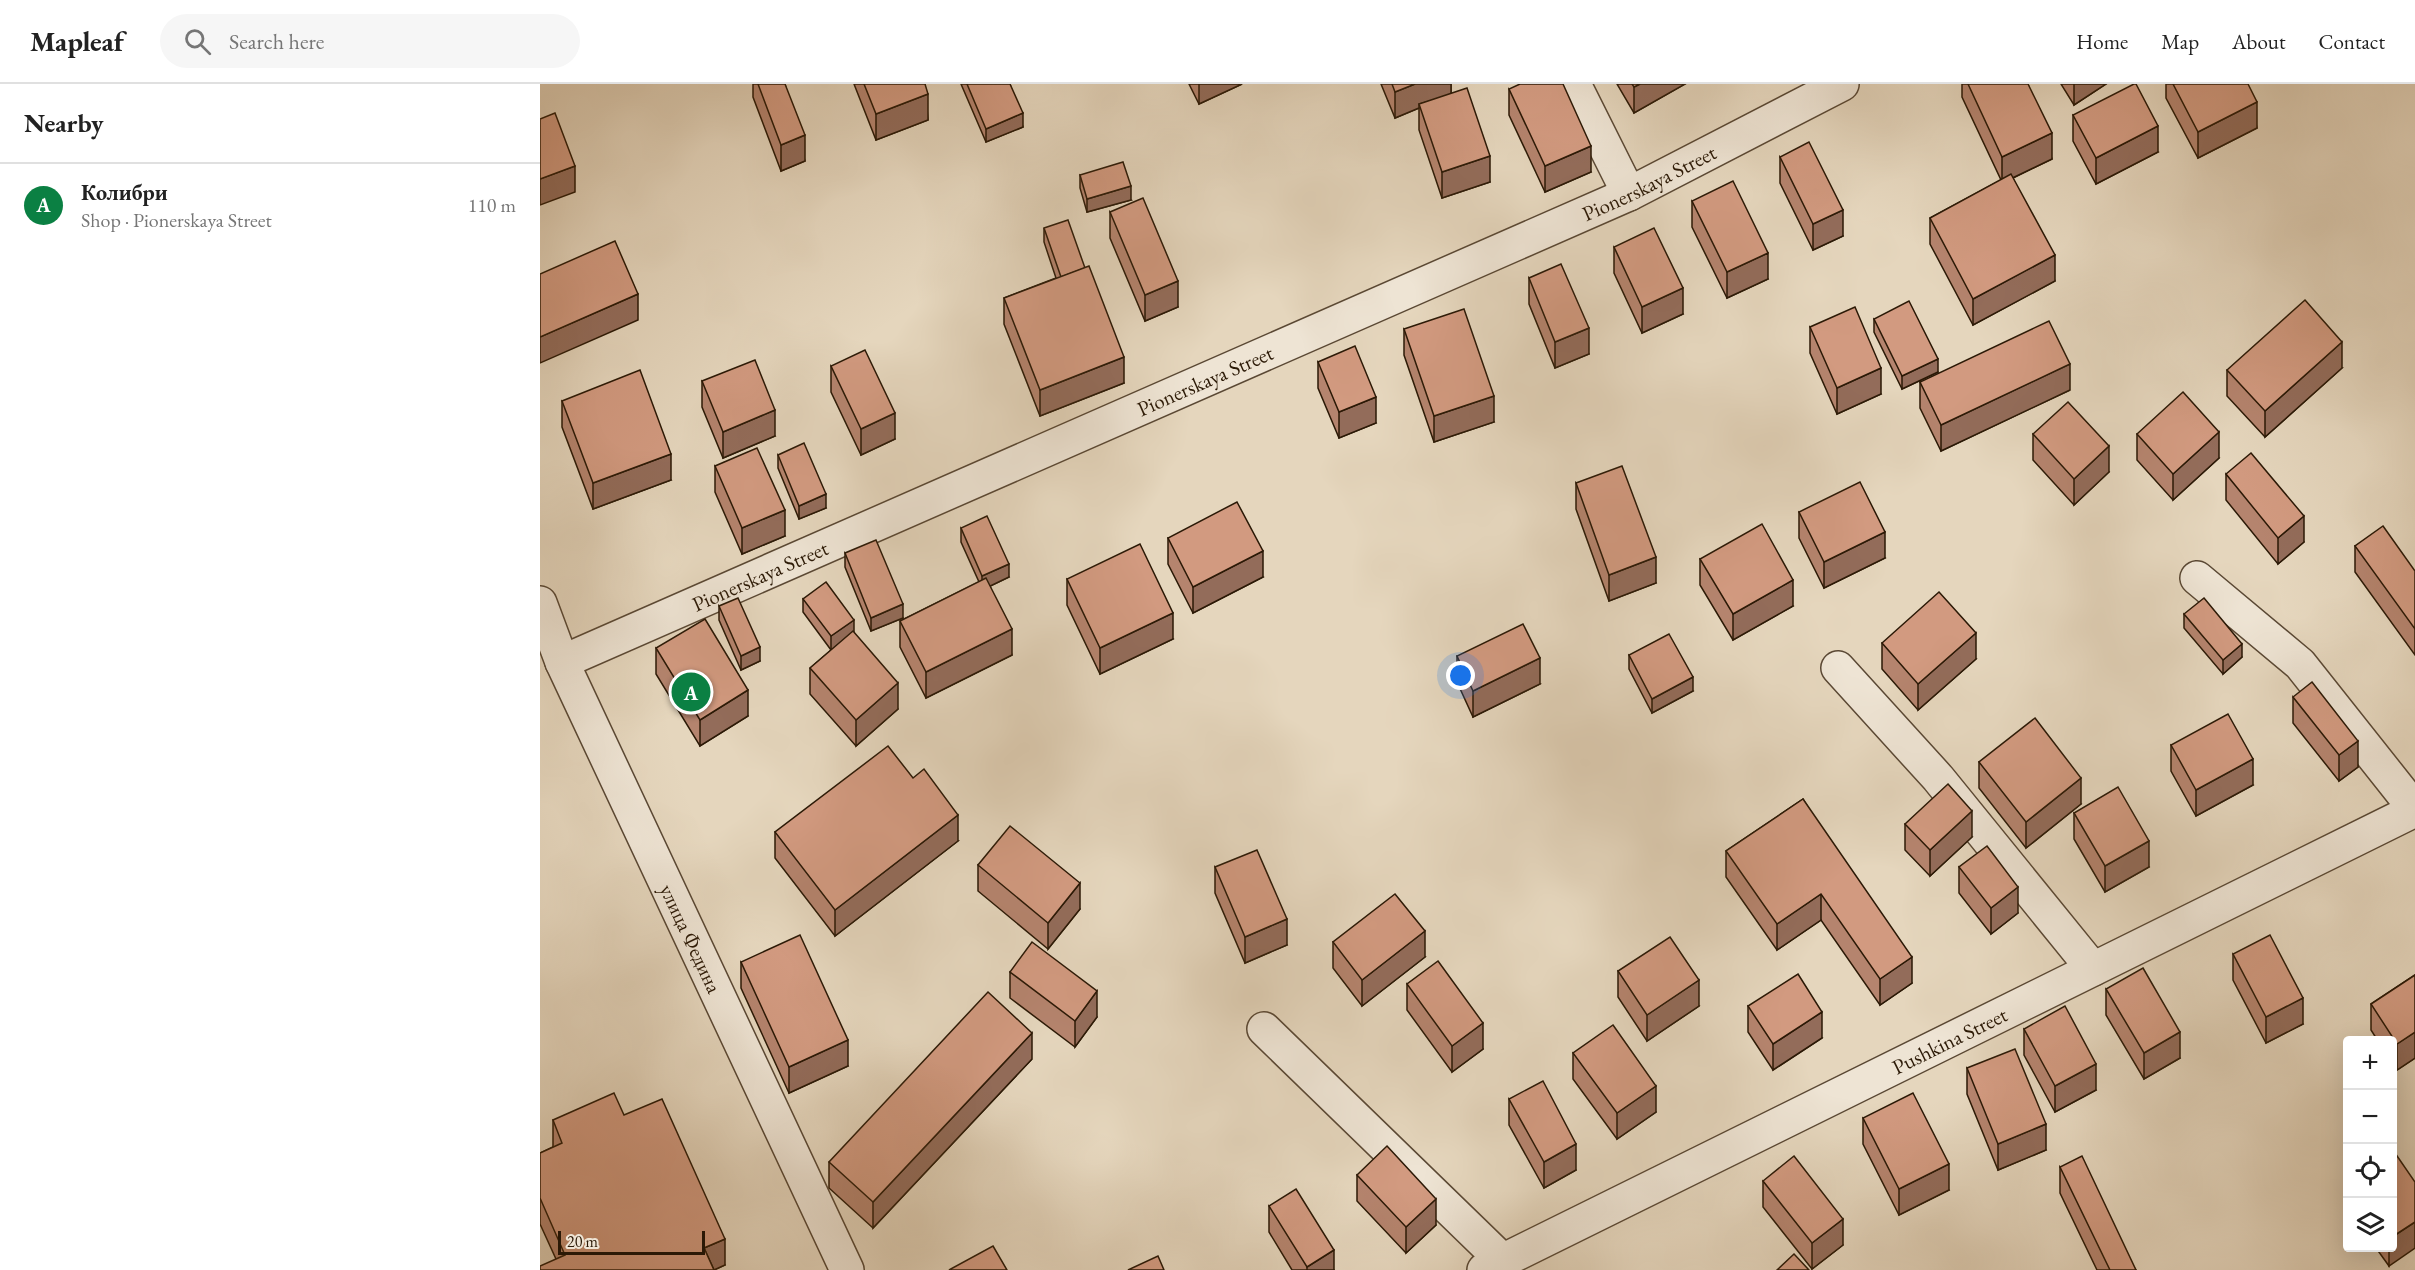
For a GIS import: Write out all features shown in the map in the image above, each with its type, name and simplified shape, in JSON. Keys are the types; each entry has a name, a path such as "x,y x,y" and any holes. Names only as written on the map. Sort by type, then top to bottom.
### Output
{"street":[{"path":"1574,84 1629,194"},
{"name":"Pionerskaya Street","path":"562,662 1629,194 1842,84"},
{"path":"2197,578 2300,664 2415,810"},
{"name":"улица Федина","path":"540,603 562,662 847,1270"},
{"path":"1838,668 1938,778 2093,969"},
{"name":"Pushkina Street","path":"1513,1263 2093,969 2415,810"},
{"path":"1264,1029 1513,1263"}],"building":[{"path":"758,84 785,84 805,135 781,145"},
{"path":"864,84 925,84 928,94 876,114"},
{"path":"967,84 1010,84 1023,113 986,129"},
{"path":"1392,84 1415,84 1395,92"},
{"path":"1520,84 1563,84 1591,146 1545,166 1509,89"},
{"path":"1968,84 2028,84 2052,133 2002,157"},
{"path":"2134,84 2158,126 2096,158 2073,115"},
{"path":"2173,84 2248,84 2257,102 2198,132"},
{"path":"1467,88 1490,156 1442,172 1419,104"},
{"path":"555,113 575,166 540,179 540,119"},
{"path":"1809,142 1843,210 1813,224 1780,157"},
{"path":"1123,162 1131,186 1087,199 1080,175"},
{"path":"2011,174 2055,255 1973,299 1930,218"},
{"path":"1733,181 1768,253 1727,272 1692,201"},
{"path":"1143,198 1178,281 1145,295 1110,212"},
{"path":"1068,220 1085,268 1061,277 1044,228"},
{"path":"1654,228 1683,288 1642,307 1614,247"},
{"path":"615,241 638,294 540,337 540,274"},
{"path":"1561,264 1589,328 1555,342 1529,278"},
{"path":"1089,266 1124,357 1040,390 1004,298"},
{"path":"2305,300 2342,342 2265,411 2227,370"},
{"path":"1909,301 1938,359 1902,376 1874,319"},
{"path":"1855,307 1881,368 1837,388 1810,327"},
{"path":"1464,309 1494,396 1434,416 1404,329"},
{"path":"2049,321 2070,364 1941,425 1920,382"},
{"path":"1355,346 1376,397 1339,412 1318,362"},
{"path":"865,350 895,413 861,429 831,366"},
{"path":"755,360 775,410 723,432 702,381"},
{"path":"640,370 671,454 593,483 562,401"},
{"path":"2183,392 2219,432 2173,474 2137,434"},
{"path":"2068,402 2109,446 2074,479 2033,434"},
{"path":"804,443 826,494 799,506 778,455"},
{"path":"757,448 785,510 742,528 715,466"},
{"path":"2251,453 2304,516 2278,538 2226,474"},
{"path":"1622,466 1656,557 1609,575 1576,483"},
{"path":"1860,482 1885,532 1824,562 1799,512"},
{"path":"1237,502 1263,551 1193,587 1168,538"},
{"path":"987,516 1009,564 982,576 961,528"},
{"path":"1762,524 1793,580 1733,614 1700,559"},
{"path":"2383,526 2415,571 2415,629 2355,546"},
{"path":"876,540 903,604 871,618 845,553"},
{"path":"1140,544 1173,613 1100,648 1067,579"},
{"path":"986,578 1012,629 926,672 900,621"},
{"path":"826,582 854,620 831,636 803,599"},
{"path":"1939,592 1976,633 1918,684 1882,643"},
{"path":"738,598 760,647 741,656 719,606"},
{"path":"2204,598 2242,644 2223,660 2184,614"},
{"path":"705,619 748,690 700,720 656,648"},
{"path":"1523,624 1540,658 1473,691 1457,656"},
{"path":"853,631 898,683 856,720 810,668"},
{"path":"1669,634 1693,677 1652,699 1629,655"},
{"path":"2312,682 2358,741 2339,755 2293,697"},
{"path":"2228,714 2253,759 2196,790 2171,745"},
{"path":"2035,718 2081,778 2026,822 1979,762"},
{"path":"888,746 913,778 924,769 958,815 835,910 775,832"},
{"path":"1948,784 1972,811 1930,850 1905,824"},
{"path":"2118,787 2149,841 2105,866 2074,813"},
{"path":"1803,799 1912,957 1880,979 1821,894 1777,924 1726,851"},
{"path":"1010,826 1080,883 1048,923 978,865"},
{"path":"1987,846 2018,887 1991,908 1959,867"},
{"path":"1257,850 1287,919 1245,937 1215,867"},
{"path":"1395,894 1425,931 1362,980 1333,942"},
{"path":"800,935 848,1040 789,1067 741,962"},
{"path":"2270,935 2303,998 2266,1017 2233,954"},
{"path":"1670,937 1699,980 1647,1015 1618,971"},
{"path":"1032,942 1097,991 1075,1021 1010,972"},
{"path":"1438,961 1483,1023 1452,1046 1407,984"},
{"path":"2143,968 2180,1032 2144,1053 2106,989"},
{"path":"1798,974 1822,1012 1773,1044 1748,1006"},
{"path":"2415,975 2415,1032 2397,1044 2397,1036 2392,1036 2371,1004"},
{"path":"988,992 1032,1033 873,1202 829,1162"},
{"path":"2065,1006 2096,1064 2055,1086 2024,1029"},
{"path":"1613,1025 1656,1086 1617,1113 1573,1053"},
{"path":"2015,1049 2046,1124 1998,1144 1967,1068"},
{"path":"1543,1081 1576,1144 1544,1162 1509,1099"},
{"path":"614,1093 624,1115 662,1099 725,1239 704,1248 714,1270 540,1270 540,1266 565,1255 540,1198 540,1153 562,1143 553,1120"},
{"path":"1913,1093 1949,1164 1899,1189 1863,1118"},
{"path":"1387,1146 1436,1199 1406,1227 1357,1175"},
{"path":"1794,1156 1843,1219 1812,1243 1763,1181"},
{"path":"2082,1156 2136,1270 2110,1270 2060,1167"},
{"path":"2397,1156 2415,1182 2415,1222 2397,1234"},
{"path":"1296,1189 1334,1250 1307,1267 1269,1206"},
{"path":"993,1246 1007,1270 949,1270"},
{"path":"1794,1254 1809,1270 1777,1270"},
{"path":"1158,1256 1164,1270 1128,1270"}],"place":[{"name":"Колибри","path":"691,692"}]}
